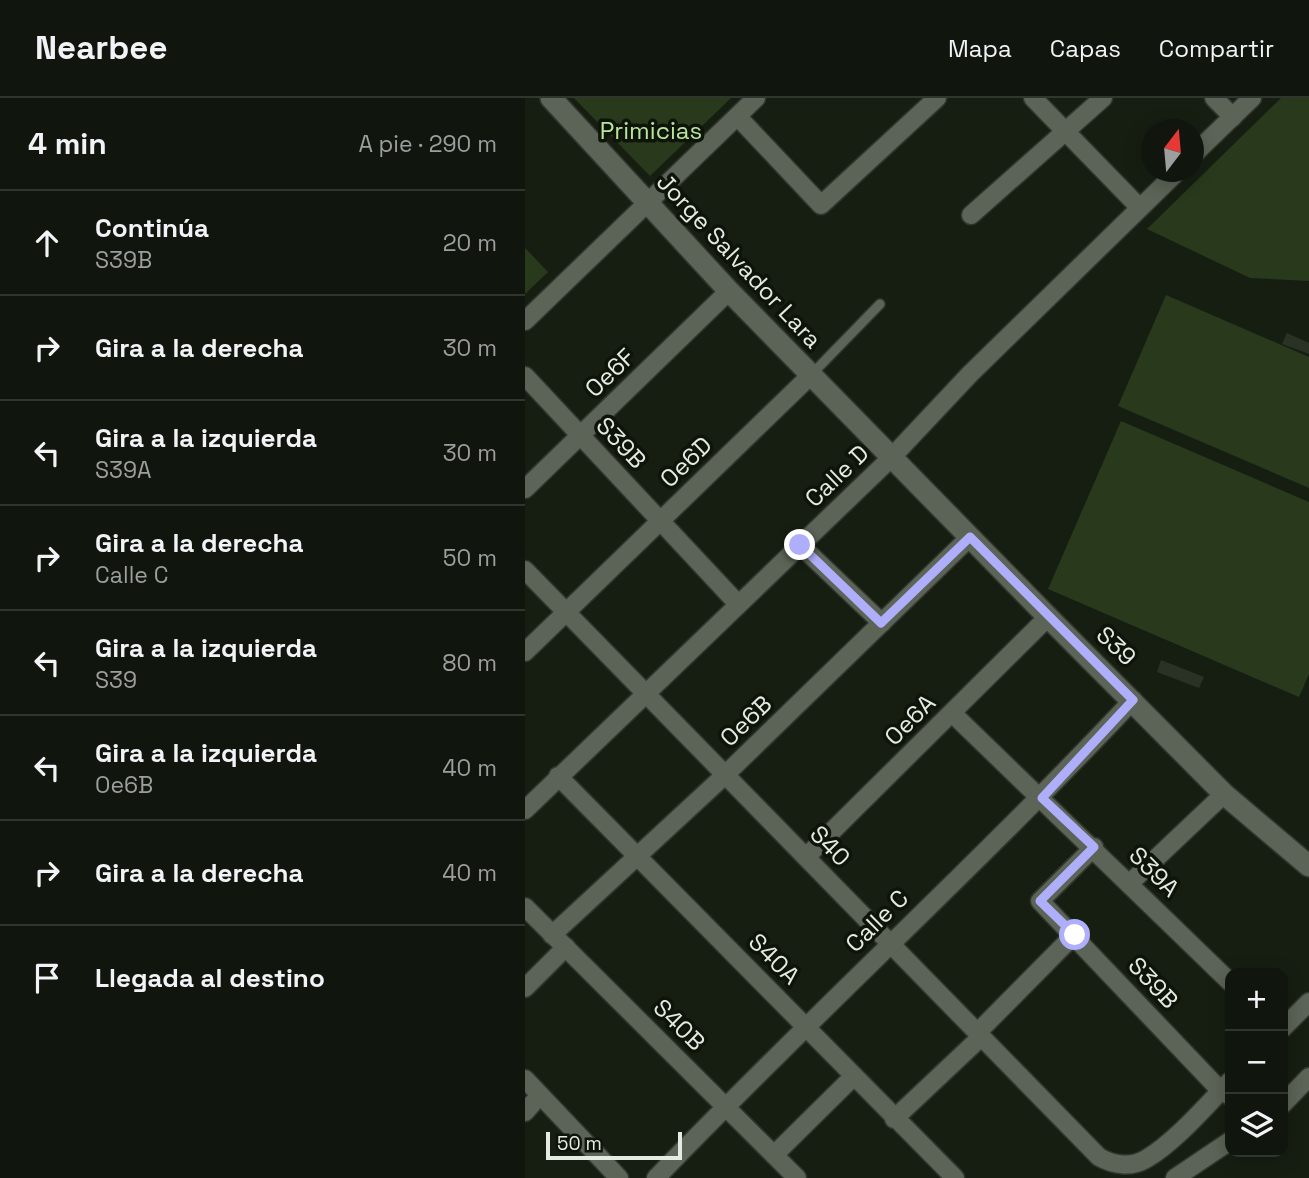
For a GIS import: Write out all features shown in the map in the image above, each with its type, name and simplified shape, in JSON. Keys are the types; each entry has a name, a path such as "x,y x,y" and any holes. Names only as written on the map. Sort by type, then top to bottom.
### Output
{"street":[{"name":"Jorge Salvador Lara","path":"551,98 729,291 891,458"},
{"path":"525,321 756,98"},
{"path":"738,117 821,205 937,98"},
{"path":"1033,98 1140,208"},
{"path":"971,215 1103,98"},
{"path":"1214,98 1233,117"},
{"path":"1204,145 1252,98"},
{"name":"Calle D","path":"525,810 891,458 970,374 1167,182"},
{"name":"Oe6F","path":"525,489 729,291"},
{"name":"S39B","path":"525,376 738,604"},
{"name":"Oe6D","path":"525,652 810,376"},
{"name":"S39","path":"891,458 1224,794 1309,866"},
{"name":"Oe6B","path":"552,935 725,775 970,537"},
{"path":"800,545 881,623"},
{"name":"S40","path":"525,570 1099,1157 1110,1163 1125,1165 1145,1160 1225,1091"},
{"name":"Oe6A","path":"806,857 1048,617"},
{"name":"Calle C","path":"656,1178 808,1028 890,942 1042,798 1133,700"},
{"name":"S39A","path":"952,713 1094,847 1225,977"},
{"name":"S40A","path":"558,776 955,1178"},
{"path":"1130,883 1224,794"},
{"name":"S39B","path":"1094,847 1040,901 1225,1087"},
{"name":"S40B","path":"525,907 797,1178"},
{"path":"894,1119 1075,935"},
{"path":"525,988 566,947"},
{"path":"1288,1023 1309,1002"},
{"path":"774,1155 854,1076"},
{"path":"1288,1099 1309,1077"},
{"path":"525,1079 619,1178"},
{"path":"525,1112 540,1095"},
{"path":"1175,1178 1225,1144"}],"lane":[{"name":"Oe6D","path":"810,376 880,304"}],"green space":[{"name":"Primicias","path":"574,98 731,98 650,176"},
{"path":"1281,98 1309,98 1309,281 1250,278 1147,229 1195,182 1204,182 1204,173"},
{"path":"525,248 548,272 525,294"},
{"path":"1166,295 1309,357 1309,488 1118,406"},
{"path":"1121,421 1309,502 1309,674 1299,697 1048,589"}],"building":[{"path":"1287,333 1309,343 1309,354 1282,344"},
{"path":"1161,660 1204,677 1199,688 1157,672"}],"route":[{"path":"800,545 881,623 970,537 1133,700 1042,798 1094,847 1040,901 1075,935"}]}
